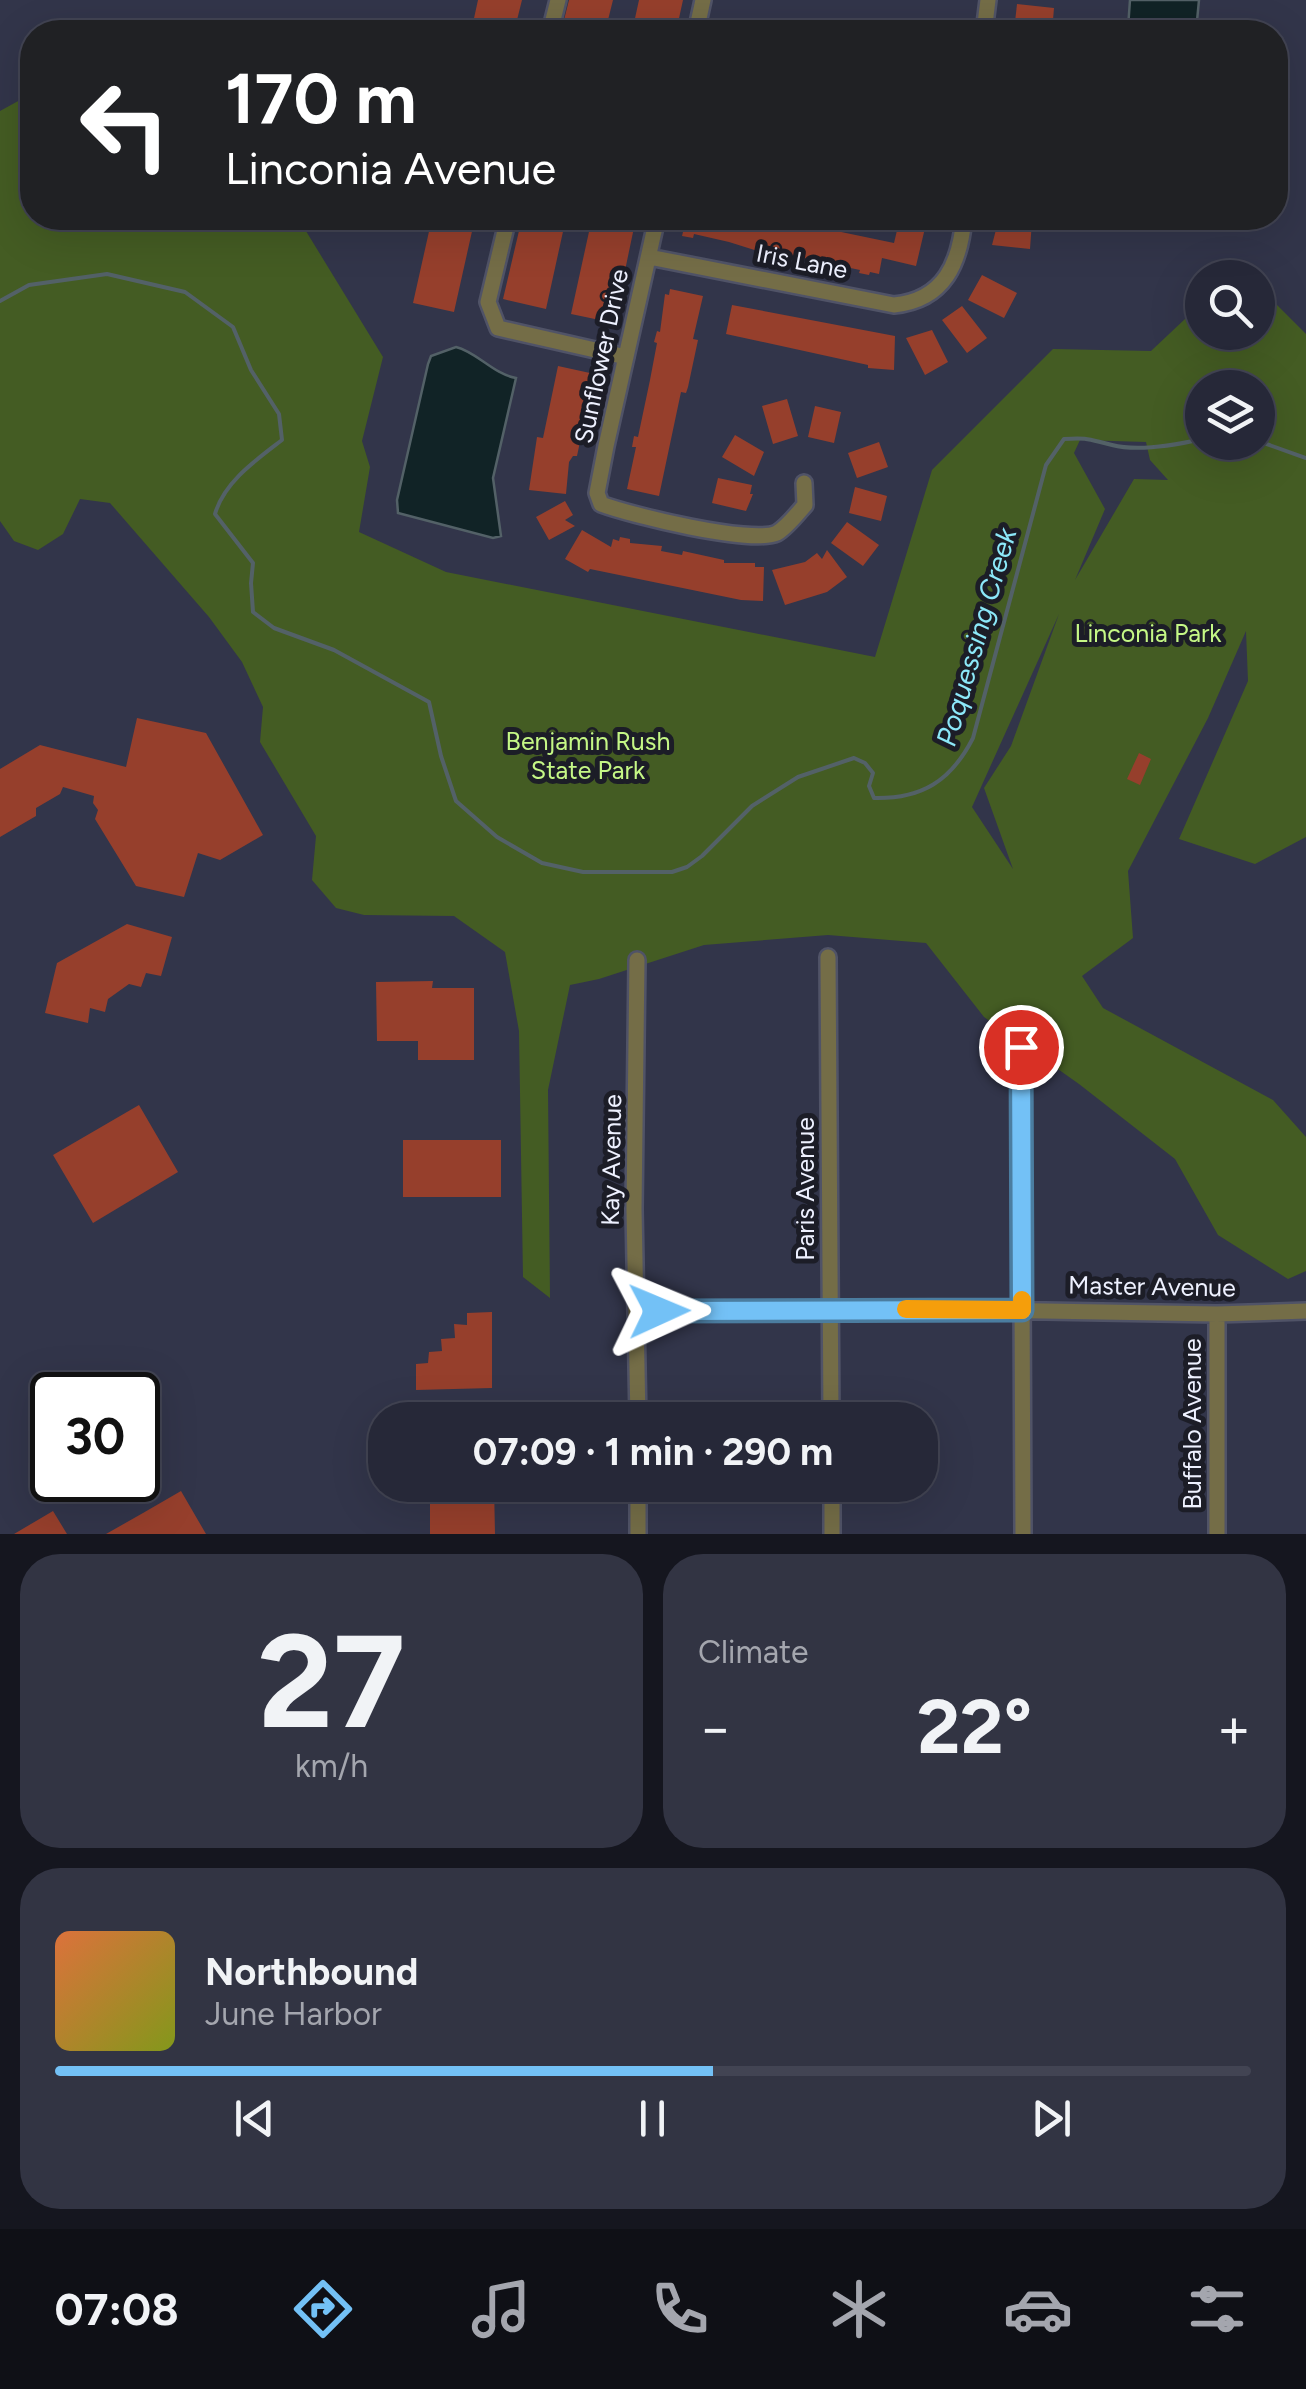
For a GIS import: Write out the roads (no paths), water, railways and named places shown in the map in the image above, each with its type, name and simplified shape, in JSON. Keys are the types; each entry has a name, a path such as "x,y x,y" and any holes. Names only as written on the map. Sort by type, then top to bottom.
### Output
{"street":[{"path":"505,230 488,302 490,316 498,328 626,357"},
{"name":"Sunflower Drive","path":"654,230 598,493 601,504 760,537 777,532 804,506 804,483"},
{"name":"Iris Lane","path":"648,257 894,304 913,303 952,270 961,249 963,230"},
{"name":"Paris Avenue","path":"828,957 831,1402"},
{"name":"Kay Avenue","path":"637,960 634,1209 638,1402"},
{"path":"1021,1047 1023,1534"},
{"name":"Master Avenue","path":"637,1312 1306,1311"},
{"name":"Buffalo Avenue","path":"1217,1534 1218,1314"},
{"path":"638,1502 638,1534"},
{"path":"832,1502 832,1534"}],"waterway":[{"name":"Poquessing Creek","path":"0,301 29,285 107,274 185,292 233,327 251,370 279,414 282,440 233,482 215,514 253,563 253,612 274,628 334,650 429,702 456,801 497,837 542,863 583,872 672,872 687,867 752,806 798,777 854,758 873,773 869,786 874,798 921,791 945,776 973,738 1046,465 1064,439 1134,448 1185,442"},
{"name":"Poquessing Creek","path":"1275,447 1306,458"}],"park label":[{"name":"Linconia Park","path":"1148,633"},
{"name":"Benjamin Rush State Park","path":"588,756"}]}
